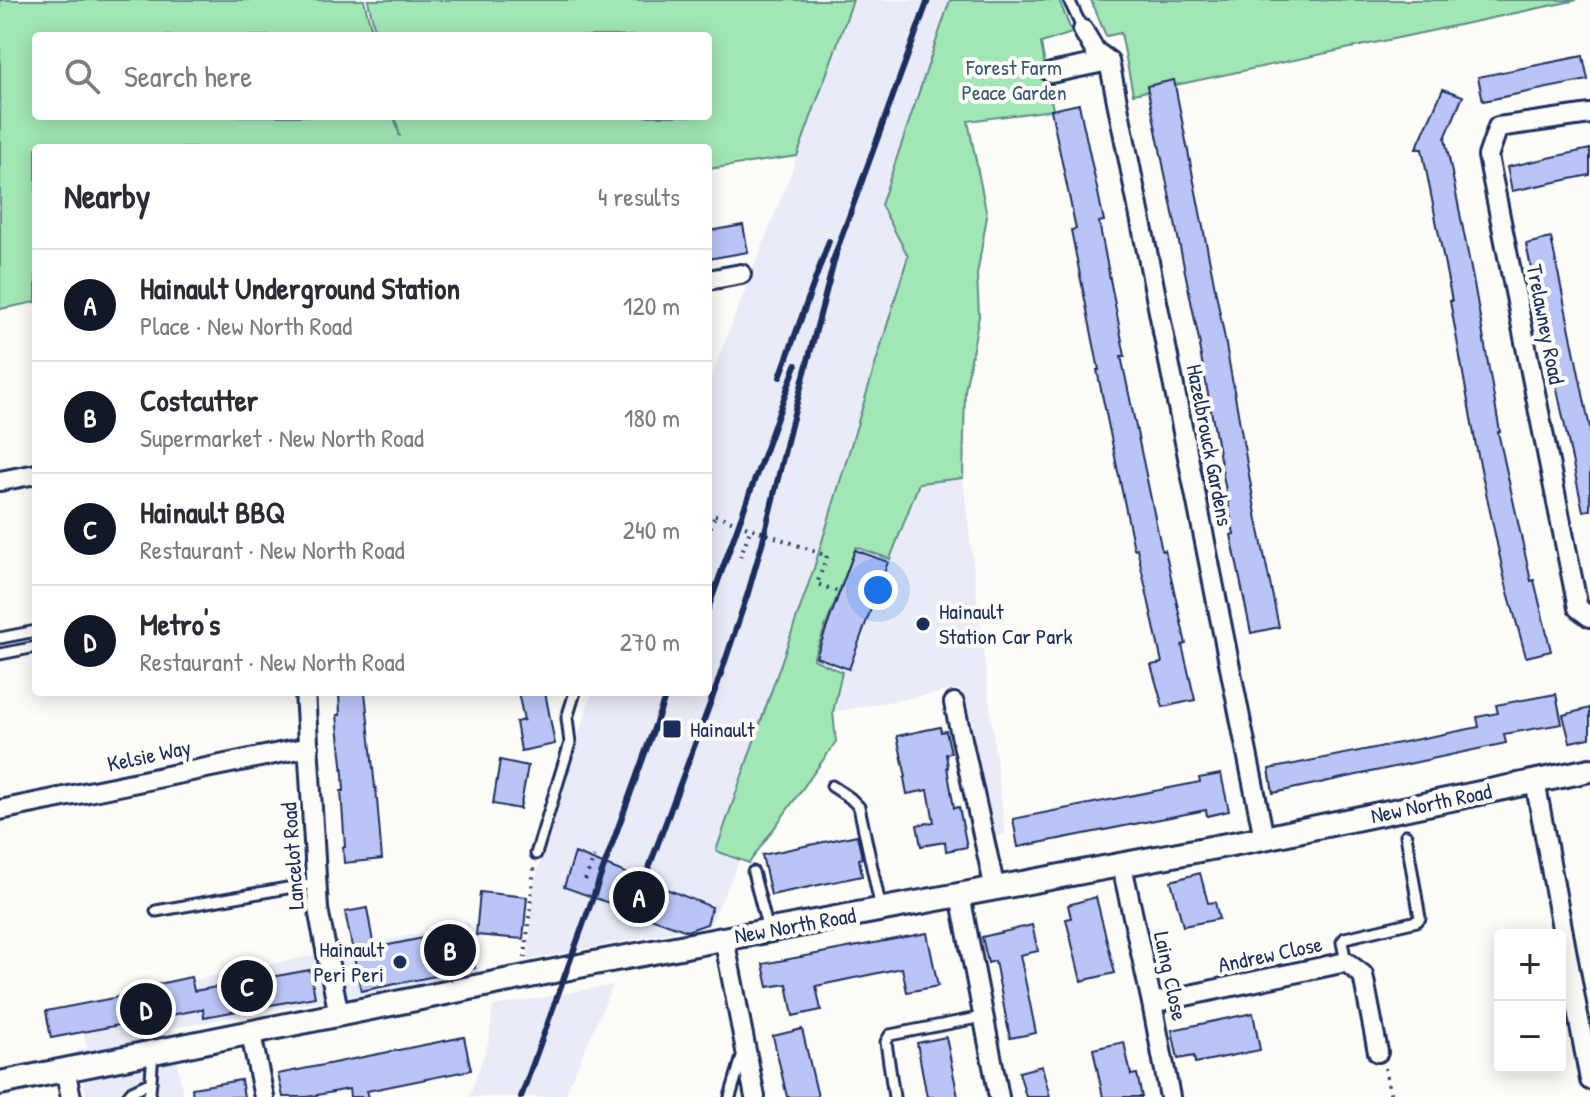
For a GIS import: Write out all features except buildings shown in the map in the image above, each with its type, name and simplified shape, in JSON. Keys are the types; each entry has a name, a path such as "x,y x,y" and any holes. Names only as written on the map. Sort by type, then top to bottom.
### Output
{"street":[{"name":"Hazelbrouck Gardens","path":"1083,30 1095,51 1109,61 1264,838"},
{"path":"1051,73 1109,61"},
{"name":"Trelawney Road","path":"1590,114 1498,127 1488,156 1578,608 1590,617"},
{"path":"712,279 741,274"},
{"path":"0,481 32,475"},
{"name":"Lancelot Road","path":"305,696 318,909 339,1015"},
{"path":"954,703 995,889"},
{"name":"Kelsie Way","path":"0,810 309,747"},
{"name":"New North Road","path":"0,1083 724,938 1122,866 1590,770"},
{"path":"1535,781 1590,1080"},
{"name":"Laing Close","path":"1122,866 1170,1097"},
{"path":"960,895 999,1097"},
{"path":"724,938 755,1097"},
{"name":"Andrew Close","path":"1152,1003 1346,962 1363,975 1378,1052"},
{"path":"251,1034 264,1097"},
{"path":"65,1070 71,1097"}],"lane":[{"path":"1069,0 1083,30"},
{"path":"0,638 32,632"},
{"path":"0,654 32,648"},
{"path":"536,854 570,743 567,718 574,696"},
{"path":"832,786 859,807 881,909"},
{"path":"1346,962 1342,942 1345,938 1420,918 1406,835"},
{"path":"753,872 768,930"},
{"path":"156,911 316,883"},
{"path":"894,1097 886,1042 890,1035 983,1017"},
{"path":"730,1097 744,1050"},
{"path":"148,1097 153,1053"},
{"path":"127,1097 132,1091 151,1082"}],"path":[{"path":"712,524 715,515 827,556 817,584 840,592"},
{"path":"740,557 751,528"},
{"path":"523,978 536,854"},
{"path":"585,880 594,857"},
{"path":"622,893 630,873"},
{"path":"1378,1052 1384,1062 1391,1097"}],"shaded area":[{"path":"789,0 997,0 968,121 987,216 977,275 979,316 965,391 963,478 1005,834 985,841 960,689 833,712 809,767 772,787 711,924 528,960 533,885 591,696 712,696 712,375 797,157 712,168 708,120 712,120 712,110"},
{"path":"469,923 479,973 172,1028 183,1097 86,1097 77,1050 87,1048 78,1004"},
{"path":"613,985 564,1097 469,1097 489,1040 493,1006"}],"green space":[{"path":"0,0 364,0 372,32 32,32 32,120 395,120 400,137 396,120 712,120 712,32 375,32 368,0 853,0 797,156 712,168 712,144 32,144 32,303 0,309"},
{"name":"Forest Farm Peace Garden","path":"950,0 1059,0 1072,33 1041,43 1053,110 968,121 987,216 977,275 979,316 965,391 963,478 919,483 890,559 856,547 813,659 842,672 833,712 836,742 749,863 716,851 814,568 908,256 881,205"},
{"path":"1091,0 1577,0 1133,94 1121,33 1106,36"}],"railway":[{"path":"832,263 928,0"},
{"path":"780,377 829,241"},
{"path":"641,889 748,593 836,254"},
{"path":"712,598 796,365"},
{"path":"521,1097 666,696"}],"place":[{"name":"Hainault Station Car Park","path":"923,624"},
{"name":"Hainault","path":"672,729"},
{"name":"Hainault Underground Station","path":"639,897"},
{"name":"Costcutter","path":"450,950"},
{"name":"Hainault Peri Peri","path":"400,962"},
{"name":"Hainault BBQ","path":"247,986"},
{"name":"Metro's","path":"146,1009"}]}
